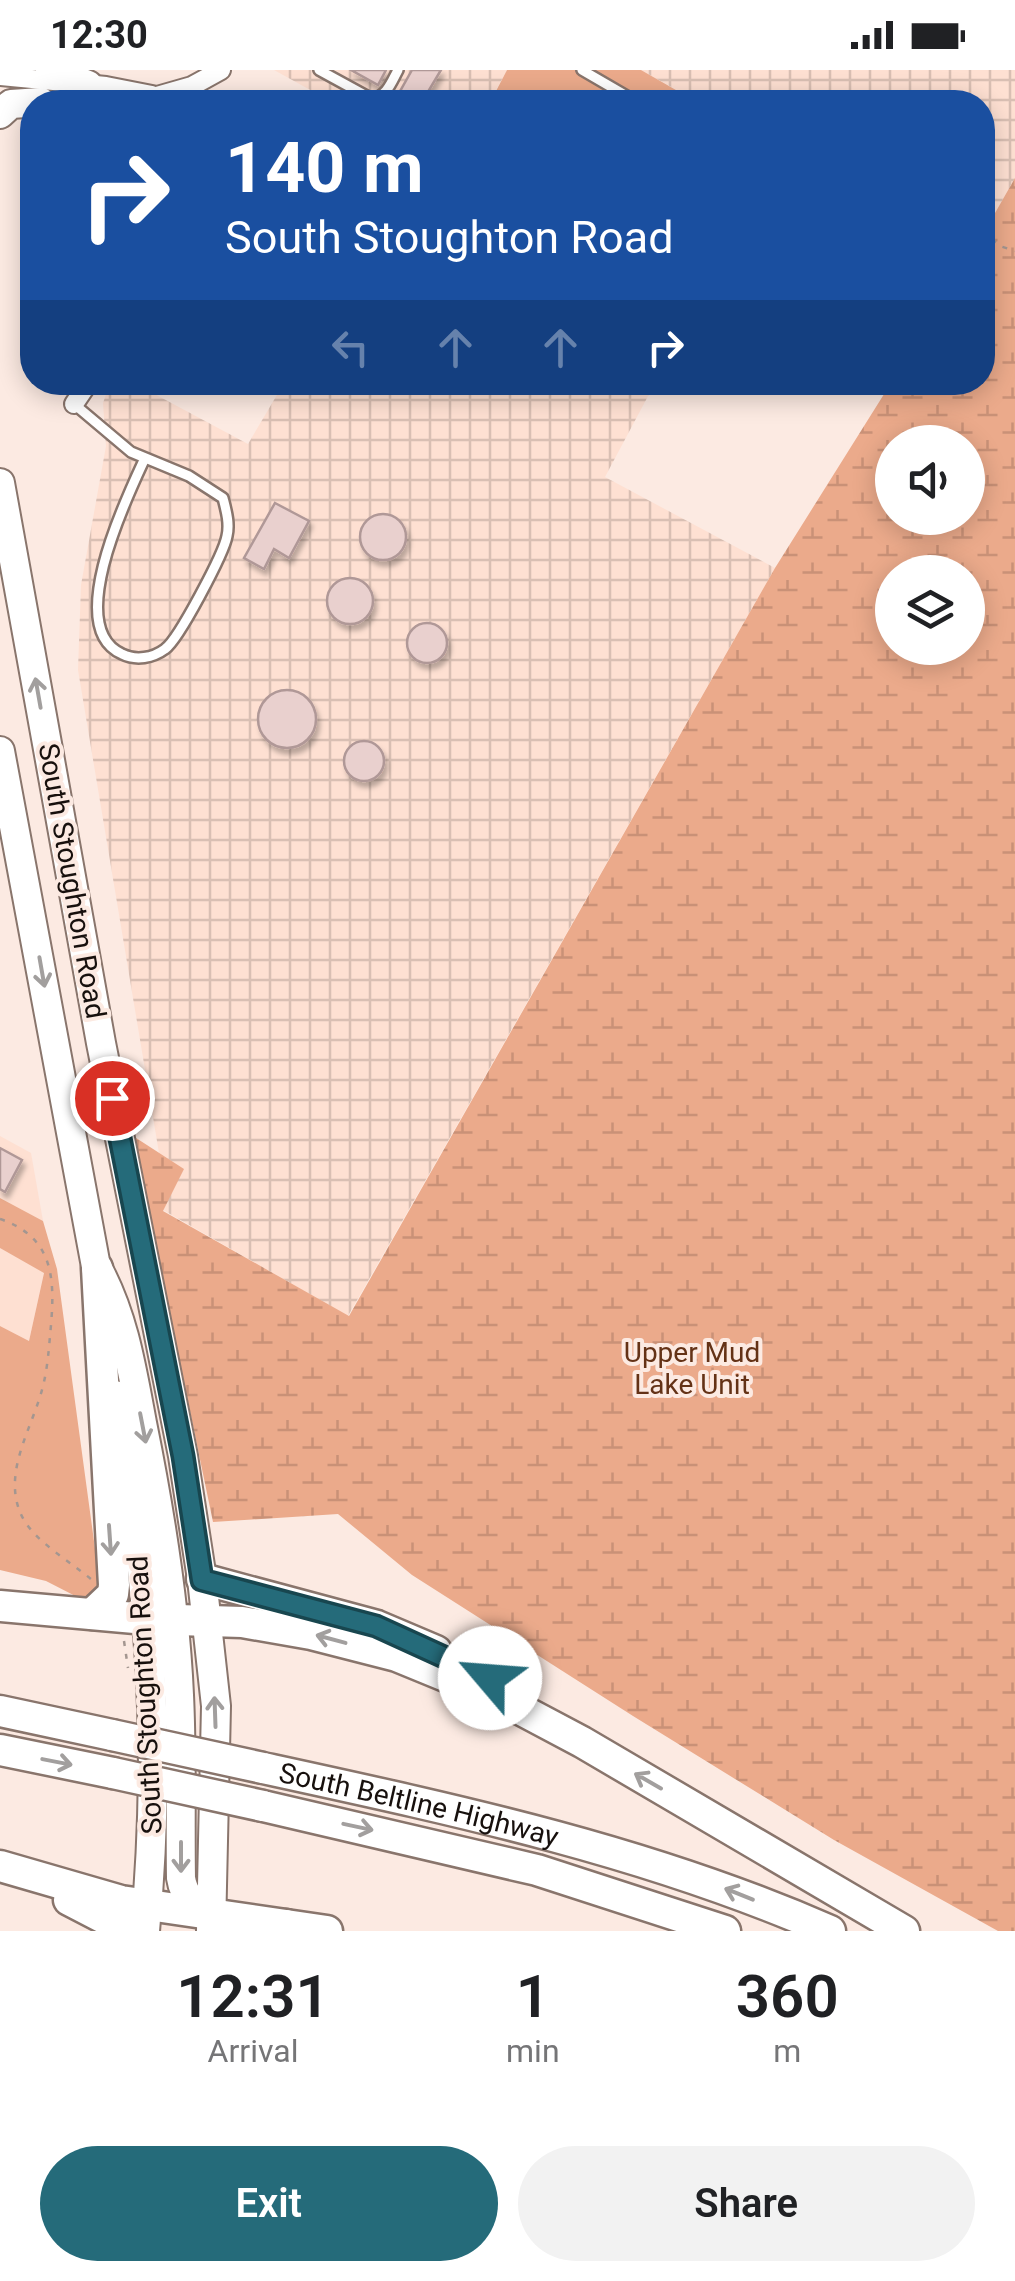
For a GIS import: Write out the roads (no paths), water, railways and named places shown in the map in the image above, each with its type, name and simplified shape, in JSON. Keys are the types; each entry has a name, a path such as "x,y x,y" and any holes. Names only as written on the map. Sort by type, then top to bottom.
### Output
{"highway":[{"path":"98,1268 130,1613"},
{"path":"202,1580 313,1607 418,1642 510,1689 582,1742"},
{"path":"0,1606 242,1622 311,1634 397,1656 497,1696 582,1742 904,1931"},
{"name":"South Beltline Highway","path":"0,1710 527,1827 632,1856 830,1931"},
{"name":"South Beltline Highway","path":"0,1750 536,1870 725,1931"},
{"path":"2,1866 146,1918 328,1931"},
{"path":"2,1866 128,1931"}],"main road":[{"path":"50,70 88,85"},
{"name":"South Stoughton Road","path":"0,484 101,1044 183,1456 202,1580 216,1706 212,1923"},
{"name":"South Stoughton Road","path":"0,751 98,1268 112,1296 128,1352 154,1480 130,1613 154,1822 146,1918"},
{"path":"130,1613 180,1695 180,1878 183,1891 212,1923"}],"street":[{"path":"191,86 221,70"},
{"path":"0,76 108,90"},
{"path":"74,404 80,395"}],"lane":[{"path":"319,70 356,90"},
{"path":"582,70 617,90"},
{"path":"74,404 131,452 189,476 222,498 228,516 228,537 177,638 153,656 136,658 109,646 101,636 98,618 107,551 118,516 145,458"}],"park label":[{"name":"Upper Mud Lake Unit","path":"692,1368"}]}
